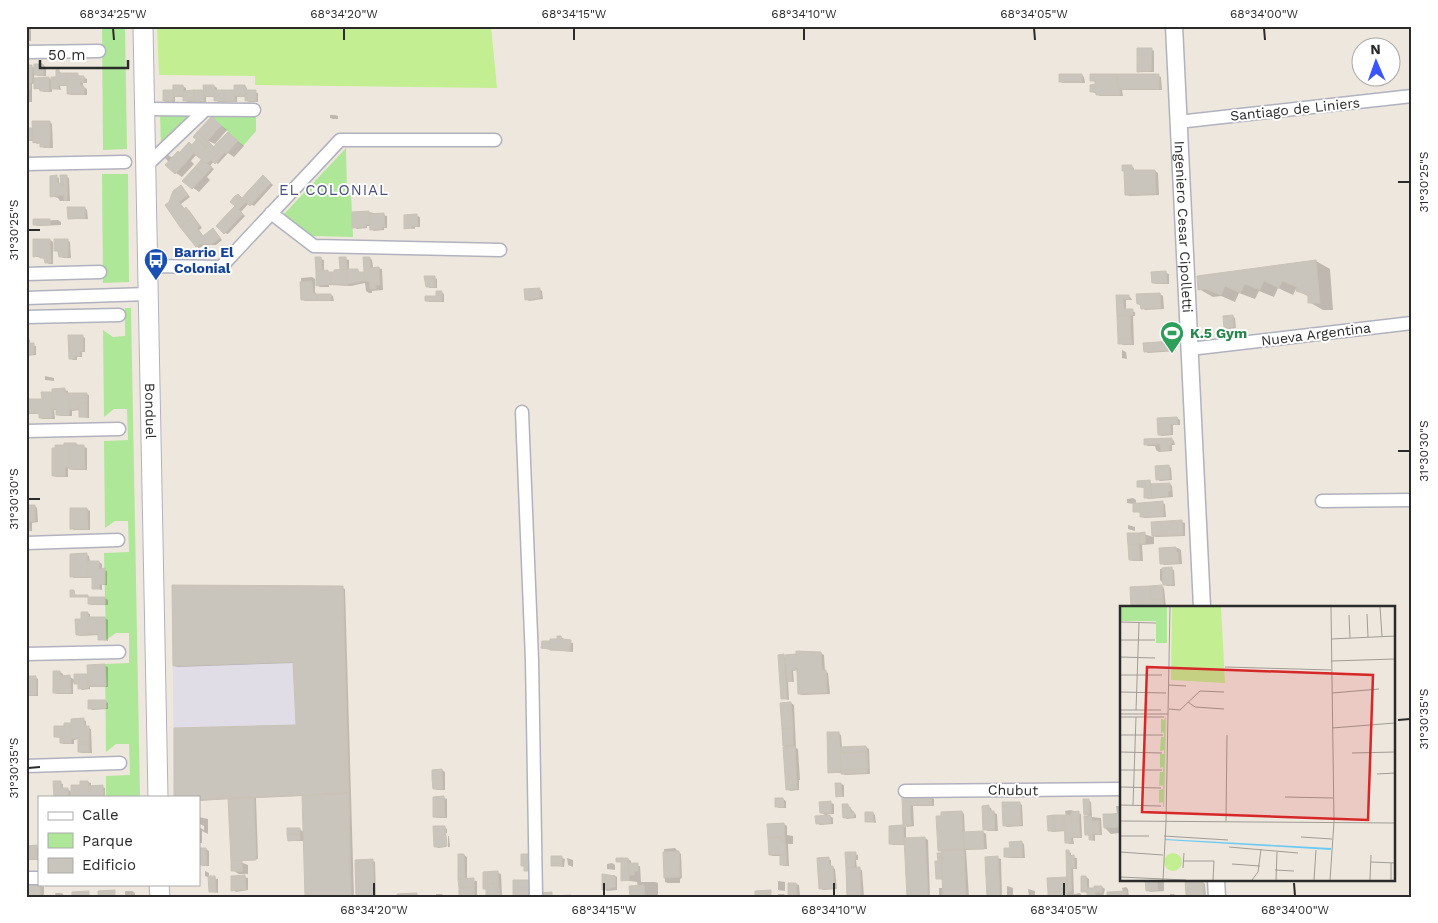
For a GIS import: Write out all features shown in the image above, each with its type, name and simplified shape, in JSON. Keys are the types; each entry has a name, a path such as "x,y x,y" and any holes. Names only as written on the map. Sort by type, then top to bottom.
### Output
{"main road":[{"name":"Bonduel","path":"143,26 158,796"}],"street":[{"name":"Ingeniero Cesar Cipolletti","path":"1174,26 1202,606"},
{"path":"26,52 99,50"},
{"name":"Santiago de Liniers","path":"1178,122 1412,96"},
{"path":"145,110 254,110"},
{"path":"146,166 205,110"},
{"path":"148,266 221,267 340,140 495,140"},
{"path":"26,164 125,162"},
{"path":"271,213 314,246 500,250"},
{"path":"26,274 100,272"},
{"path":"26,298 148,294"},
{"path":"26,317 119,315"},
{"name":"Nueva Argentina","path":"1190,349 1412,323"},
{"path":"522,412 532,660 536,897"},
{"path":"26,431 118,429"},
{"path":"1322,500 1412,500"},
{"path":"26,543 118,540"},
{"path":"26,654 118,652"},
{"path":"26,766 120,763"},
{"name":"Chubut","path":"905,791 1120,789"},
{"path":"1216,880 1217,897"}],"shaded area":[{"path":"172,585 343,586 349,793 200,800 200,796 174,796"}],"green space":[{"path":"102,26 125,26 127,149 103,150"},
{"path":"157,26 491,26 497,88 255,85 255,76 159,75"},
{"path":"207,112 256,112 256,131 243,146"},
{"path":"160,113 196,113 161,147"},
{"path":"346,148 347,193 351,193 353,237 312,236 284,214"},
{"path":"102,174 128,174 129,282 103,283"},
{"path":"125,308 131,308 140,796 106,796 106,776 130,775 129,744 116,744 106,752 105,664 129,663 129,633 116,633 106,640 104,553 129,552 128,521 115,521 105,528 104,441 128,440 127,409 114,409 104,417 103,330 113,337 125,336"}],"building":[{"path":"1137,48 1152,48 1151,71 1137,72"},
{"path":"34,64 43,64 44,75 34,75"},
{"path":"27,65 32,65 30,89 26,89"},
{"path":"56,70 59,70 59,73 67,73 67,85 58,85 58,89 51,89 51,77 56,77"},
{"path":"67,73 78,73 78,76 84,76 84,82 80,82 80,86 84,86 84,94 67,94"},
{"path":"1059,74 1082,74 1082,82 1059,82"},
{"path":"1090,74 1117,74 1120,95 1096,95 1096,92 1090,92 1090,85 1095,84 1095,81 1090,81"},
{"path":"1117,74 1159,74 1159,89 1120,89"},
{"path":"49,77 49,91 40,91 40,88 34,89 34,78"},
{"path":"173,85 183,85 183,96 173,96"},
{"path":"203,85 214,85 214,96 204,96"},
{"path":"234,85 245,85 245,96 234,96"},
{"path":"163,90 173,90 173,101 163,101"},
{"path":"194,90 204,90 204,101 194,101"},
{"path":"194,90 194,101 183,101 183,91"},
{"path":"214,90 224,90 224,101 214,101"},
{"path":"224,90 234,90 235,101 224,101"},
{"path":"245,90 256,90 256,101 245,101"},
{"path":"212,116 221,126 207,141 197,132"},
{"path":"32,121 50,121 50,147 40,147 40,142 33,143"},
{"path":"26,128 32,128 33,140 26,140"},
{"path":"197,132 210,143 206,147 193,137"},
{"path":"228,132 238,141 226,154 216,144"},
{"path":"197,139 206,147 197,156 189,148"},
{"path":"189,142 192,145 189,148 194,153 188,160 180,152"},
{"path":"210,143 214,147 216,144 225,152 215,164 211,160 215,156 206,147"},
{"path":"206,147 215,156 208,163 205,163 197,156"},
{"path":"178,151 188,160 175,174 165,165"},
{"path":"201,160 212,167 205,175 195,167"},
{"path":"1122,165 1132,165 1132,170 1155,170 1156,194 1125,195"},
{"path":"195,167 205,175 192,189 182,181"},
{"path":"57,175 57,183 67,185 67,200 64,200 64,195 50,197 50,176"},
{"path":"60,175 67,175 67,185 61,185"},
{"path":"263,175 271,183 257,198 249,190"},
{"path":"181,185 188,195 179,202 184,209 186,207 193,217 180,227 165,205 169,202 173,191"},
{"path":"249,190 257,198 250,206 246,202 243,205 234,197 238,194 242,198"},
{"path":"234,197 243,205 239,209 230,202"},
{"path":"235,206 243,214 236,221 228,213"},
{"path":"67,207 85,207 85,218 68,219"},
{"path":"369,211 370,224 365,225 365,227 352,228 352,212"},
{"path":"228,213 236,221 224,234 216,226"},
{"path":"384,213 385,227 370,230 369,214"},
{"path":"417,214 418,226 404,229 404,215"},
{"path":"193,217 200,226 197,228 203,236 213,228 220,238 212,244 200,244 196,247 180,227"},
{"path":"33,219 50,219 50,225 33,225"},
{"path":"33,239 50,239 51,263 45,263 44,258 40,258 40,256 33,257"},
{"path":"54,239 68,239 68,257 59,257 58,251 54,251"},
{"path":"315,257 321,257 322,270 316,271"},
{"path":"339,257 346,257 347,269 340,269"},
{"path":"363,257 370,257 370,268 368,268 368,271 364,271"},
{"path":"1316,260 1320,303 1308,303 1308,295 1296,291 1297,287 1282,281 1279,288 1264,281 1260,290 1245,284 1240,293 1225,286 1221,295 1205,289 1198,290 1197,276"},
{"path":"379,267 380,285 376,285 376,289 370,289 369,281 364,281 364,271 368,271 368,268"},
{"path":"347,269 358,269 358,272 364,272 364,281 347,284"},
{"path":"347,269 347,285 331,284 331,272"},
{"path":"328,270 328,272 331,272 331,284 316,286 316,271"},
{"path":"1166,271 1167,283 1152,283 1151,272"},
{"path":"424,276 435,276 435,287 426,287"},
{"path":"312,281 313,293 316,293 317,300 301,300 300,282"},
{"path":"540,288 540,298 525,300 524,289"},
{"path":"436,291 442,291 442,301 425,301 425,296 436,296"},
{"path":"1160,293 1161,308 1141,309 1140,304 1137,304 1136,294"},
{"path":"317,294 331,294 331,300 317,300"},
{"path":"1116,295 1129,295 1129,299 1123,299 1124,309 1133,309 1133,315 1117,316"},
{"path":"1130,315 1131,338 1118,339 1117,316"},
{"path":"1233,315 1234,327 1224,328 1223,316"},
{"path":"68,335 83,335 83,351 80,351 80,356 74,356 74,359 69,359"},
{"path":"26,337 28,337 28,343 34,343 34,354 26,355"},
{"path":"1131,338 1132,344 1118,344 1118,339"},
{"path":"1173,341 1174,350 1144,352 1143,343"},
{"path":"65,388 65,393 69,393 69,415 56,415 56,409 52,409 52,389"},
{"path":"41,392 52,392 52,418 39,418 39,413 26,413 26,399 42,399"},
{"path":"69,393 87,393 87,403 79,403 79,409 69,410"},
{"path":"79,403 87,403 87,417 79,417"},
{"path":"1177,417 1178,424 1170,424 1171,434 1158,435 1157,418"},
{"path":"1172,438 1172,444 1169,444 1170,450 1161,451 1160,444 1144,445 1144,439"},
{"path":"64,443 69,443 69,467 65,467 65,476 52,476 52,448 55,448 55,445 64,445"},
{"path":"69,443 84,445 85,469 69,469"},
{"path":"1169,465 1170,479 1156,480 1155,466"},
{"path":"1150,480 1152,498 1144,498 1144,487 1137,487 1137,481"},
{"path":"1170,483 1168,496 1152,498 1151,484"},
{"path":"1163,501 1163,516 1140,517 1140,503"},
{"path":"1133,503 1140,503 1140,512 1133,512"},
{"path":"26,505 35,505 35,521 29,522 30,530 26,530"},
{"path":"70,508 87,508 88,529 70,529"},
{"path":"1182,520 1183,535 1152,536 1151,522"},
{"path":"1145,532 1145,544 1140,544 1139,533"},
{"path":"1127,533 1139,533 1140,544 1128,545"},
{"path":"1139,544 1140,560 1129,560 1128,545"},
{"path":"1176,547 1179,563 1160,564 1159,548"},
{"path":"87,553 87,577 70,577 70,554"},
{"path":"87,561 99,561 99,569 105,568 105,584 99,584 99,589 92,589 92,577 87,577"},
{"path":"1172,567 1173,585 1163,585 1162,568"},
{"path":"172,585 343,586 349,793 200,800 200,796 174,796 174,728 296,725 293,662 173,666"},
{"path":"1162,585 1163,599 1151,600 1150,586"},
{"path":"1150,586 1151,600 1163,599 1163,606 1131,606 1130,587"},
{"path":"70,590 74,590 75,595 88,595 88,597 70,597"},
{"path":"88,597 105,597 105,604 88,604"},
{"path":"81,612 88,612 88,635 76,635 75,619 81,619"},
{"path":"88,617 105,617 106,640 98,640 98,634 88,634"},
{"path":"557,636 561,636 562,639 571,640 570,651 550,650 550,639 557,639"},
{"path":"542,641 550,641 550,649 541,648"},
{"path":"796,651 821,652 822,670 826,670 827,693 798,694"},
{"path":"784,654 787,699 781,699 778,655"},
{"path":"796,654 796,669 791,670 792,681 787,682 785,655"},
{"path":"105,664 106,686 88,686 87,665"},
{"path":"53,671 60,671 60,676 70,675 71,693 53,693"},
{"path":"74,674 88,674 88,688 78,689 78,684 74,684"},
{"path":"26,676 36,676 36,695 26,695"},
{"path":"88,700 106,700 106,708 88,709"},
{"path":"791,702 793,728 782,729 780,703"},
{"path":"84,718 84,726 89,726 89,741 78,741 78,738 71,739 71,719"},
{"path":"64,723 71,723 71,743 60,743 60,737 54,737 54,726 64,726"},
{"path":"793,728 793,745 783,746 782,729"},
{"path":"827,732 839,732 841,772 828,773"},
{"path":"78,741 89,741 89,752 78,752"},
{"path":"795,746 797,789 786,790 783,747"},
{"path":"866,746 867,752 840,753 839,747"},
{"path":"867,752 868,769 841,770 840,753"},
{"path":"442,769 442,778 432,778 432,770"},
{"path":"867,769 867,773 841,774 841,770"},
{"path":"432,778 442,778 443,789 433,789"},
{"path":"53,781 61,781 61,788 68,788 68,796 54,796"},
{"path":"80,781 88,781 88,796 71,796 71,785 80,785"},
{"path":"835,783 841,783 842,796 836,797"},
{"path":"103,785 103,796 88,796 88,786"},
{"path":"349,793 351,897 305,897 302,795"},
{"path":"444,796 445,817 433,817 433,797"},
{"path":"931,796 932,805 910,805 911,825 903,826 902,797"},
{"path":"254,797 256,860 231,861 228,798"},
{"path":"775,798 783,798 784,807 775,807"},
{"path":"1083,799 1089,799 1089,814 1084,815"},
{"path":"831,801 831,813 820,813 819,802"},
{"path":"1002,802 1020,802 1021,825 1003,826"},
{"path":"842,804 848,804 851,812 854,812 854,817 843,818"},
{"path":"989,805 989,811 994,811 995,830 983,830 982,806"},
{"path":"962,811 964,849 938,851 936,816 941,816 941,812"},
{"path":"1079,811 1079,820 1071,820 1071,812"},
{"path":"865,812 873,812 873,822 865,822"},
{"path":"1103,814 1120,814 1120,827 1104,828"},
{"path":"830,815 831,823 816,824 815,816"},
{"path":"1054,815 1055,831 1048,831 1047,816"},
{"path":"1054,815 1064,815 1065,830 1055,831"},
{"path":"1064,815 1071,815 1071,820 1079,820 1080,837 1071,837 1071,843 1065,843"},
{"path":"1084,816 1091,816 1092,821 1099,820 1100,834 1092,834 1093,840 1089,840 1089,835 1085,835"},
{"path":"784,823 785,841 781,842 780,837 768,838 767,824"},
{"path":"903,825 904,844 889,844 889,826"},
{"path":"433,826 445,826 447,846 434,847"},
{"path":"287,828 300,828 300,834 287,834"},
{"path":"983,831 984,849 964,849 963,832"},
{"path":"287,834 300,834 300,840 288,841"},
{"path":"780,837 781,842 785,841 786,854 769,855 768,838"},
{"path":"925,837 928,896 907,897 904,838"},
{"path":"1022,841 1022,857 1004,857 1004,848 1010,848 1009,842"},
{"path":"37,845 37,859 26,859 26,846"},
{"path":"200,848 206,848 207,865 200,865"},
{"path":"964,849 966,897 943,897 941,850"},
{"path":"1066,850 1069,850 1069,856 1074,855 1075,868 1071,868 1071,891 1067,891"},
{"path":"679,851 680,877 664,878 663,852"},
{"path":"845,852 856,852 854,867 846,868"},
{"path":"937,853 941,853 943,879 936,879 935,861 938,861"},
{"path":"458,854 464,854 465,879 458,879"},
{"path":"521,854 528,854 529,871 524,871 524,866 521,866"},
{"path":"786,854 787,865 780,865 780,855"},
{"path":"551,856 562,856 562,866 551,866"},
{"path":"998,856 1000,896 987,897 985,857"},
{"path":"829,857 829,866 833,866 834,888 819,889 817,858"},
{"path":"616,858 628,858 629,870 621,870 621,862 616,862"},
{"path":"373,859 374,895 356,896 355,860"},
{"path":"242,860 242,871 231,871 231,861"},
{"path":"628,863 638,863 638,871 634,871 634,875 629,875"},
{"path":"860,867 861,897 847,897 846,868"},
{"path":"621,870 629,870 629,880 621,881"},
{"path":"498,871 499,888 494,888 493,883 489,883 489,888 483,889 483,872"},
{"path":"602,874 615,876 615,887 602,890"},
{"path":"245,875 246,889 231,891 231,876"},
{"path":"208,876 215,876 216,892 209,892"},
{"path":"1081,876 1086,876 1087,892 1081,892"},
{"path":"1067,877 1067,891 1048,892 1047,878"},
{"path":"474,878 474,887 459,888 458,879"},
{"path":"513,880 529,880 529,897 513,897"},
{"path":"1145,880 1157,880 1158,890 1146,891"},
{"path":"1185,880 1203,881 1203,895 1186,895"},
{"path":"489,883 493,883 494,888 499,888 500,897 486,897 486,888 489,888"},
{"path":"788,883 796,883 797,895 788,895"},
{"path":"38,884 40,886 40,897 26,897 26,885"},
{"path":"644,885 645,897 630,897 629,886"},
{"path":"1094,886 1102,886 1102,892 1095,892 1095,897 1087,897 1087,888 1094,888"},
{"path":"474,887 475,897 459,897 459,888"},
{"path":"115,890 115,897 98,897 98,891"},
{"path":"771,890 771,897 755,897 755,891"},
{"path":"89,891 89,897 72,897 72,892"},
{"path":"1067,891 1068,897 1048,897 1048,892"},
{"path":"1126,891 1126,897 1107,897 1107,892"},
{"path":"552,892 552,896 571,895 571,897 540,897 540,893"},
{"path":"417,893 417,897 397,897 397,894"}],"place":[{"name":"Barrio El Colonial","path":"156,281"},
{"name":"K.5 Gym","path":"1172,354"}],"district":[{"name":"EL COLONIAL","path":"334,190"}]}
